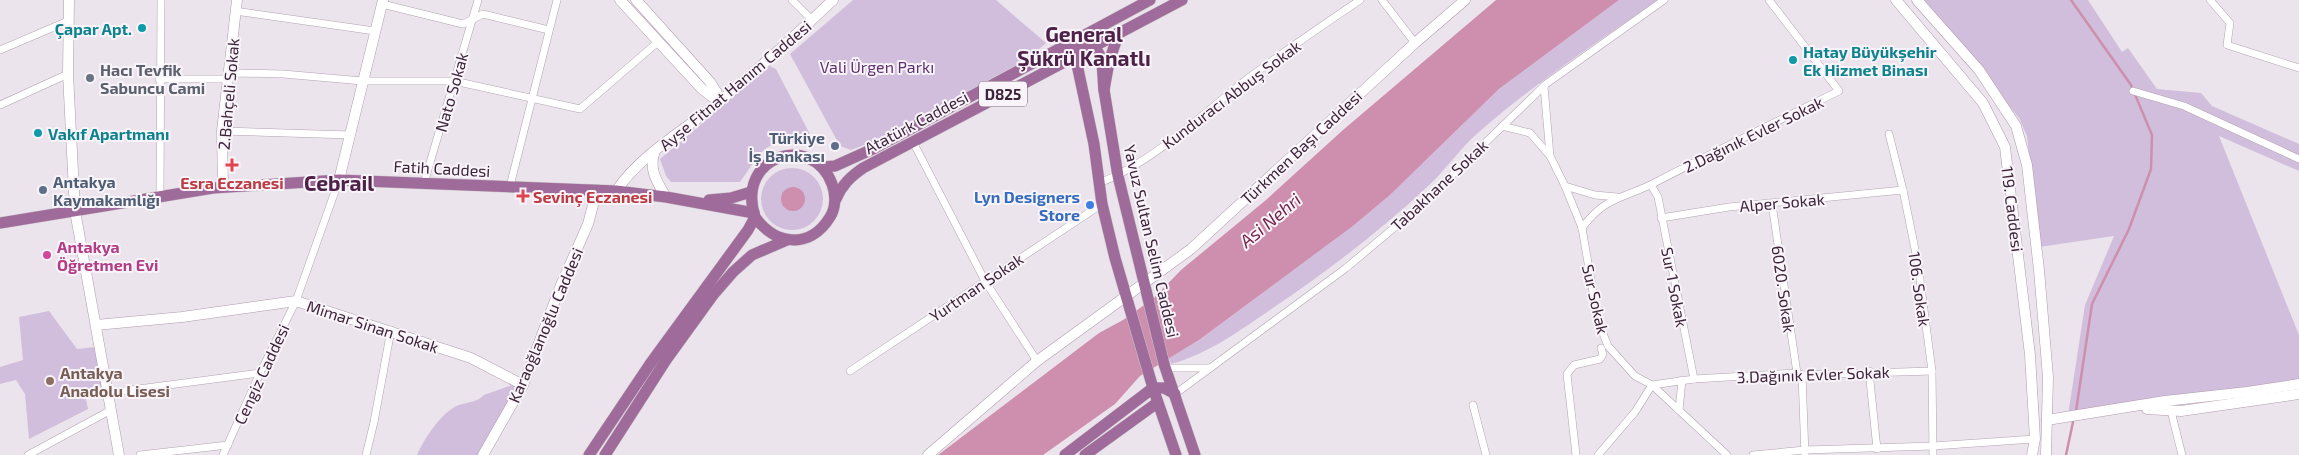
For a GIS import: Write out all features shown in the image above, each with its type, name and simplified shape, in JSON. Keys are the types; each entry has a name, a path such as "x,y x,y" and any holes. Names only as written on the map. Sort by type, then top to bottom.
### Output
{"main road":[{"name":"Atatürk Caddesi","path":"822,167 834,166 875,148 1150,0"},
{"name":"Atatürk Caddesi","path":"605,455 666,360 713,296 748,258 766,248 787,240 801,239 814,235 824,226 832,214 841,187 850,177 863,168 1182,0"},
{"name":"Yavuz Sultan Selim Caddesi","path":"1119,32 1109,62 1104,90 1118,176 1133,295 1151,382 1176,455"},
{"path":"1080,38 1094,45 1100,52 1104,90"},
{"name":"Yavuz Sultan Selim Caddesi","path":"1080,38 1075,55 1094,144 1102,204 1133,295"},
{"path":"787,240 774,236 763,228 754,215 751,192 754,179 762,168 779,158 798,156 811,160 822,167 832,183 835,201"},
{"name":"Fatih Caddesi","path":"0,223 223,187 339,180 616,191 666,197 754,215"},
{"name":"Fatih Caddesi","path":"688,201 724,199 751,192"},
{"path":"589,455 656,356 738,245 754,215"},
{"name":"Yavuz Sultan Selim Caddesi","path":"1133,295 1146,297 1165,366 1195,455"},
{"path":"1065,455 1151,382 1175,394"},
{"path":"1085,455 1157,403"}],"street":[{"path":"68,0 68,74 75,211 119,455"},
{"path":"160,196 159,79 161,0"},
{"name":"2.Bahçeli Sokak","path":"223,187 222,131 236,0"},
{"name":"Nato Sokak","path":"424,183 478,0"},
{"path":"510,186 557,0"},
{"path":"620,0 702,89 720,102"},
{"path":"636,0 710,82 720,102"},
{"path":"792,0 812,20"},
{"name":"Ayşe Fitnat Hanım Caddesi","path":"616,191 637,166 720,102 833,0"},
{"name":"Kunduracı Abbuş Sokak","path":"1099,183 1118,176 1164,144 1263,67 1360,0"},
{"path":"1382,0 1415,42"},
{"name":"Türkmen Başı Caddesi","path":"928,455 1037,361 1133,295 1191,249 1415,42 1464,0"},
{"name":"Tabakhane Sokak","path":"1175,394 1346,268 1419,207 1544,86 1664,0"},
{"name":"2.Dağınık Evler Sokak","path":"1582,228 1594,211 1617,197 1651,185 1839,91 1769,0"},
{"name":"119. Caddesi","path":"1896,0 1984,103 2004,147 2030,355 2035,438 2032,455"},
{"name":"119. Caddesi","path":"1917,0 1979,70 2016,126 2026,165 2039,270 2048,377 2046,455"},
{"path":"2210,0 2230,22 2227,45 2299,68"},
{"path":"339,180 382,2 462,24 483,14 548,30"},
{"path":"235,11 375,31"},
{"path":"0,50 68,22"},
{"path":"159,79 227,79 238,73 247,73 363,81 454,81 580,109 658,42"},
{"path":"0,104 68,74"},
{"name":"Sur Sokak","path":"1544,86 1550,156"},
{"path":"2134,91 2184,106 2299,159"},
{"name":"Sur Sokak","path":"1502,126 1530,133 1550,156 1565,186 1582,228 1598,322 1608,346 1636,376 1652,384 1727,455"},
{"path":"222,131 350,135"},
{"name":"106. Sokak","path":"1889,134 1918,264 1932,371 1933,455"},
{"path":"913,142 985,281 1037,361"},
{"path":"655,152 652,160 652,170 666,197"},
{"name":"Cengiz Caddesi","path":"223,455 260,373 296,301 339,180"},
{"name":"Sur 1 Sokak","path":"1651,185 1658,197 1694,379"},
{"name":"2.Dağınık Evler Sokak","path":"1565,186 1595,195 1617,197"},
{"name":"Karaoğlanoğlu Caddesi","path":"483,455 523,385 561,285 588,224 597,190"},
{"name":"Alper Sokak","path":"1661,218 1729,207 1903,190"},
{"name":"Yurtman Sokak","path":"850,371 1102,204"},
{"name":"6020. Sokak","path":"1772,204 1800,374 1805,452"},
{"name":"Mimar Sinan Sokak","path":"96,325 182,317 296,301 391,330 432,347 471,358 523,385"},
{"path":"366,455 391,330"},
{"path":"1576,455 1568,374 1574,365 1600,359 1603,354 1601,348"},
{"path":"1165,366 1210,368"},
{"path":"1869,371 1877,449"},
{"name":"3.Dağınık Evler Sokak","path":"1694,379 1869,371 1932,371"},
{"path":"108,393 260,373"},
{"path":"1598,455 1635,412 1652,384 1694,379"},
{"path":"1679,410 1682,380"},
{"path":"2047,420 2133,408 2165,401 2248,392 2299,384"},
{"path":"2133,408 2182,412 2299,394"},
{"path":"1473,405 1486,455"},
{"path":"28,455 111,410"},
{"path":"2171,411 2182,455"},
{"path":"1753,455 1933,446 2035,438"},
{"path":"140,455 228,445"}],"green space":[{"name":"Vali Ürgen Parkı","path":"853,0 996,0 1046,43 1029,58 882,138 851,150 840,146 790,54"},
{"path":"1619,0 1659,0 1567,63 1500,114 1472,138 1434,180 1409,204 1331,267 1223,341 1185,360 1171,364 1169,358 1199,340 1353,226 1390,195 1499,89"},
{"path":"1923,0 2088,0 2122,52 2128,48 2157,89 2201,93 2212,106 2299,144 2299,171 2219,136 2299,335 2299,384 2068,415 2085,305 2114,236 2039,247 2027,136 2019,118"},
{"path":"770,66 776,69 815,144 786,142 768,147 762,152 740,182 671,182 666,176 660,159"},
{"path":"792,168 809,173 814,177 818,182 823,199 818,216 814,221 809,225 792,230 775,225 770,221 766,216 761,199 766,182 770,177 775,173"},
{"path":"49,311 77,349 95,347 102,391 85,394 88,409 29,439 25,394 16,380 0,384 0,367 23,360 19,317"},
{"path":"521,382 478,455 417,455 434,426 453,408"}],"water":[{"name":"Asi Nehri","path":"1496,0 1619,0 1499,89 1390,195 1353,226 1199,340 1140,376 1115,404 1043,455 938,455 1099,333 1123,320 1154,298 1181,270 1266,200 1343,130"},
{"path":"793,187 801,191 805,199 801,207 793,211 785,207 781,199 785,191"}],"waterway":[{"path":"2071,0 2131,85 2152,135 2151,169 2129,229 2092,304 2076,411"},
{"path":"2066,455 2073,422"}],"place":[{"name":"Çapar Apt.","path":"142,28"},
{"name":"Hatay Büyükşehir Ek Hizmet Binası","path":"1793,60"},
{"name":"Hacı Tevfik Sabuncu Cami","path":"90,78"},
{"name":"Vakıf Apartmanı","path":"38,133"},
{"name":"Türkiye İş Bankası","path":"835,146"},
{"name":"Esra Eczanesi","path":"232,165"},
{"name":"Antakya Kaymakamlığı","path":"43,190"},
{"name":"Sevinç Eczanesi","path":"523,196"},
{"name":"Lyn Designers Store","path":"1090,205"},
{"name":"Antakya Öğretmen Evi","path":"47,255"},
{"name":"Antakya Anadolu Lisesi","path":"50,381"}],"district":[{"name":"General Şükrü Kanatlı","path":"1084,45"},
{"name":"Cebrail","path":"339,182"}]}
